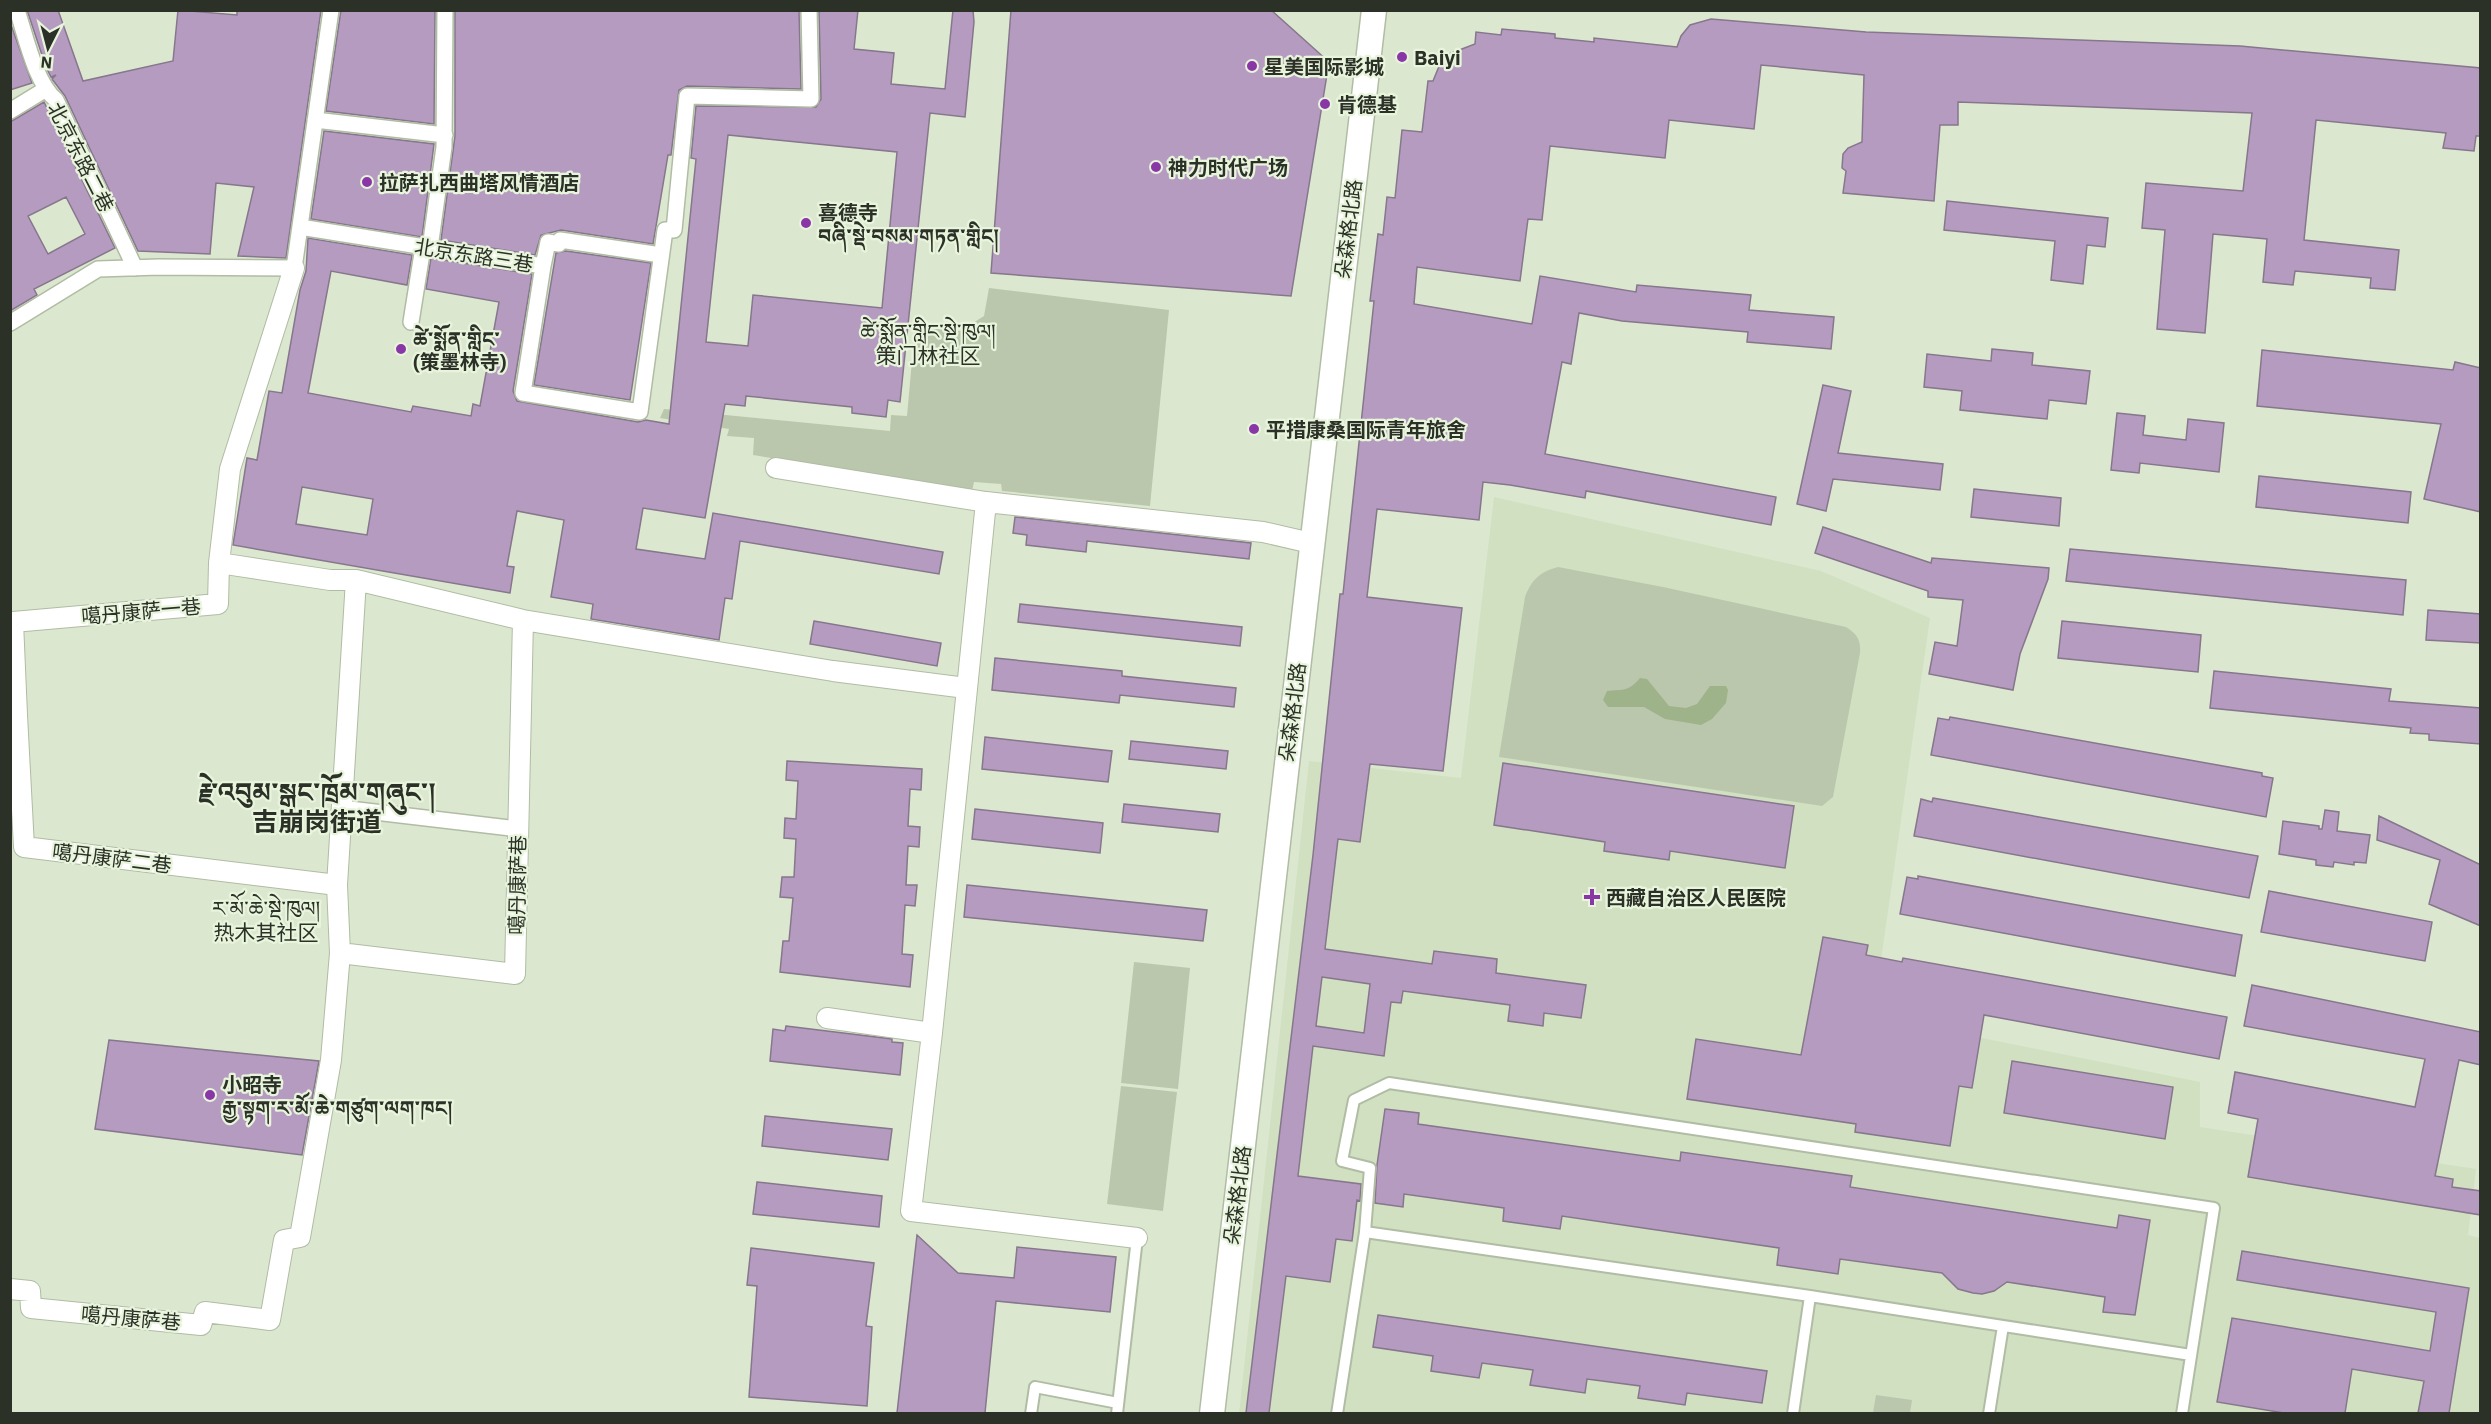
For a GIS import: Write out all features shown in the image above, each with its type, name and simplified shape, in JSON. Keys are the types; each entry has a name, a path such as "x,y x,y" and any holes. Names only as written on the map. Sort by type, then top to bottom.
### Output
{"street":[{"name":"北京东路二巷","path":"17,10 46,89 56,100 135,268"},
{"path":"331,10 294,268 230,469 219,563 330,580 356,580 523,620 833,671 966,688"},
{"path":"411,322 427,248 445,135 445,10"},
{"path":"543,267 523,393 640,412 665,230 674,230 687,96 811,99 809,10"},
{"name":"朵森格北路","path":"1212,1413 1374,10"},
{"path":"10,111 46,89"},
{"path":"315,120 445,135"},
{"name":"北京东路三巷","path":"300,227 543,267 548,242 559,244 560,240 661,255"},
{"path":"10,323 98,269 294,268"},
{"path":"776,468 986,502 1263,532 1311,543"},
{"path":"986,502 932,1033 911,1211 1137,1238"},
{"name":"噶丹康萨一巷","path":"14,716 13,622 218,604 219,563"},
{"name":"噶丹康萨巷","path":"10,1288 30,1291 31,1308 201,1324 205,1312 270,1320 284,1240 300,1237 331,1060 340,953 337,885 356,580"},
{"name":"噶丹康萨巷","path":"340,953 515,974 523,620"},
{"name":"噶丹康萨二巷","path":"14,716 24,847 337,885"},
{"path":"341,808 518,829"},
{"path":"827,1018 932,1033"}],"lane":[{"path":"1337,1413 1365,1232 1370,1168 1342,1161 1354,1100 1389,1083 2214,1208 2182,1413"},
{"path":"1365,1232 1810,1296 2191,1355"},
{"path":"1031,1413 1035,1387 1117,1408 1137,1238"},
{"path":"1793,1413 1810,1296"},
{"path":"1989,1413 2003,1326"}],"shaded area":[{"path":"989,288 1169,310 1150,506 1002,491 1001,484 974,482 972,491 753,455 754,438 727,436 729,429 660,418 664,409 890,431 891,415 907,416 915,327 960,331 984,316"},
{"name":"西藏自治区人民医院","path":"1494,497 1821,571 1930,618 1873,1016 2200,1082 2200,1127 2476,1169 2468,1235 2480,1238 2480,1413 1239,1414 1309,761 1461,778"},
{"path":"1558,567 1663,587 1846,627 1853,632 1860,644 1860,653 1833,797 1822,806 1499,757 1525,597 1537,577"},
{"path":"1640,678 1647,679 1669,706 1686,708 1697,704 1710,686 1726,686 1728,690 1726,703 1712,719 1701,725 1665,719 1644,707 1608,707 1603,700 1607,691 1629,688"},
{"path":"1134,962 1190,968 1178,1089 1121,1083"},
{"path":"1121,1086 1177,1092 1163,1211 1107,1204"},
{"path":"1876,1395 1912,1400 1910,1413 1873,1413"}],"building":[{"path":"27,10 58,10 83,81 173,61 178,10 237,15 237,10 321,10 286,258 238,256 254,187 216,183 210,254 138,251 65,96 52,79 56,75 51,77 46,67"},
{"path":"341,10 435,10 434,124 326,111"},
{"path":"455,10 799,10 801,89 687,86 679,90 671,155 668,155 653,244 561,230 541,235 535,255 441,240 455,136"},
{"path":"819,10 858,10 854,49 894,53 891,84 945,89 953,10 973,10 974,22 965,117 930,113 900,402 888,400 886,417 852,413 852,407 746,396 745,406 725,404 705,518 643,508 636,549 705,559 713,513 943,552 939,574 740,541 732,599 725,598 719,640 591,619 593,604 551,597 564,520 517,511 507,566 514,567 510,593 233,545 247,458 257,460 269,391 282,393 300,290 306,271 308,238 412,255 407,285 331,271 308,393 411,412 413,406 471,416 473,404 480,406 499,302 426,289 431,258 532,274 513,391 517,401 638,422 646,420 669,424 696,159 691,158 696,106 816,107 821,99","holes":["728,135 897,152 882,308 753,295 748,346 706,342","302,487 373,499 367,535 296,524"]},
{"name":"神力时代广场","path":"1011,10 1271,10 1329,62 1291,296 991,273"},
{"path":"1711,19 1866,32 2240,46 2481,68 2481,136 2476,136 2474,151 2443,148 2446,133 2316,120 2304,240 2399,250 2395,290 2370,288 2371,278 2295,271 2293,285 2263,282 2267,239 2213,234 2205,333 2157,329 2165,230 2142,228 2146,183 2243,191 2252,113 1958,102 1958,125 1940,125 1934,201 1843,193 1846,171 1842,168 1843,154 1848,148 1862,142 1864,75 1761,65 1754,129 1669,120 1665,158 1550,146 1542,220 1528,219 1520,281 1417,267 1414,304 1532,324 1540,276 1636,292 1637,285 1751,295 1749,310 1834,317 1831,349 1747,342 1748,332 1622,321 1579,313 1571,364 1562,362 1545,454 1776,497 1771,525 1586,491 1585,498 1483,482 1479,520 1377,509 1367,597 1462,608 1443,771 1370,764 1360,842 1338,839 1325,949 1432,964 1434,951 1497,959 1496,973 1586,985 1581,1018 1544,1013 1543,1026 1508,1021 1510,1005 1403,991 1401,1003 1391,1002 1384,1056 1313,1046 1298,1176 1361,1184 1360,1201 1357,1200 1352,1241 1336,1239 1330,1282 1286,1276 1269,1413 1246,1413 1313,855 1340,594 1343,594 1374,301 1370,301 1378,234 1383,235 1387,197 1395,198 1402,130 1422,132 1428,81 1433,81 1440,64 1449,54 1475,44 1476,32 1501,35 1502,29 1555,34 1555,38 1594,42 1594,38 1677,47 1681,36 1690,25","holes":["1322,977 1370,984 1364,1033 1316,1026"]},
{"path":"10,22 32,83 10,90"},
{"path":"44,102 115,248 34,289 37,295 10,311 10,122","holes":["66,197 85,234 48,254 28,216"]},
{"path":"324,131 434,144 422,237 311,219"},
{"path":"1947,201 2108,218 2105,247 2087,245 2083,284 2051,280 2055,241 1944,230"},
{"path":"566,251 651,263 630,400 534,385 556,253"},
{"path":"1992,349 2033,353 2032,365 2090,371 2086,404 2049,400 2047,419 1960,410 1962,391 1924,387 1927,354 1991,361"},
{"path":"2262,350 2453,370 2455,362 2481,368 2481,512 2424,499 2441,424 2257,406"},
{"path":"1823,385 1851,391 1838,453 1943,464 1940,490 1833,479 1826,511 1797,504"},
{"path":"2117,413 2145,416 2143,435 2186,440 2188,419 2224,423 2219,472 2140,463 2139,473 2111,470"},
{"path":"2259,476 2411,492 2408,523 2256,507"},
{"path":"1974,489 2061,498 2059,526 1971,517"},
{"path":"1015,517 1251,543 1249,559 1087,541 1086,552 1026,545 1027,535 1013,533"},
{"path":"1823,527 1931,563 1932,558 2049,568 2048,579 2020,654 2013,690 1929,674 1935,642 1957,646 1963,600 1928,597 1928,591 1815,553"},
{"path":"2070,549 2406,580 2403,615 2066,581"},
{"path":"1020,604 1242,627 1240,646 1018,622"},
{"path":"2428,610 2481,614 2481,643 2426,640"},
{"path":"814,621 941,643 937,666 810,644"},
{"path":"2062,621 2201,635 2198,672 2058,658"},
{"path":"995,658 1122,671 1122,676 1236,688 1234,707 1120,695 1119,703 992,690"},
{"path":"2214,671 2391,689 2389,701 2481,708 2481,744 2429,740 2429,734 2410,733 2411,728 2210,708"},
{"path":"1950,717 2262,773 2262,776 2273,778 2266,817 1931,755 1938,718 1949,720"},
{"path":"985,737 1112,751 1108,782 982,769"},
{"path":"1131,741 1228,751 1226,769 1129,759"},
{"path":"787,761 922,769 921,790 910,789 908,826 920,827 919,847 908,846 906,885 917,885 915,906 905,905 902,954 913,955 910,987 780,972 783,941 789,941 793,898 780,897 782,877 794,877 796,839 784,838 785,818 796,819 798,781 786,780"},
{"path":"1503,763 1794,806 1785,868 1670,851 1669,860 1604,851 1605,842 1494,825"},
{"path":"1933,798 2258,856 2249,898 1914,836 1921,799 1932,802"},
{"path":"1124,804 1220,814 1218,832 1122,822"},
{"path":"975,809 1103,823 1100,853 972,839"},
{"path":"2325,810 2339,812 2337,831 2370,835 2366,863 2354,862 2354,865 2334,862 2333,867 2316,865 2316,860 2279,854 2283,821 2319,826 2319,829 2322,829"},
{"path":"2379,816 2481,865 2481,926 2429,904 2440,860 2377,840"},
{"path":"1918,876 2242,935 2235,976 1900,914 1907,877 1918,879"},
{"path":"967,885 1207,910 1203,941 964,917"},
{"path":"2269,891 2432,922 2425,961 2261,932"},
{"path":"1823,937 1868,945 1866,955 1902,962 1903,958 2227,1017 2219,1059 1984,1015 1972,1088 1959,1086 1950,1146 1855,1132 1856,1124 1687,1099 1696,1039 1801,1055"},
{"path":"2252,985 2481,1032 2481,1065 2459,1060 2435,1176 2453,1179 2452,1187 2481,1191 2481,1215 2248,1177 2258,1119 2228,1113 2235,1072 2415,1107 2425,1059 2244,1026"},
{"path":"786,1026 892,1039 892,1042 903,1043 900,1075 770,1061 773,1029 785,1031"},
{"name":"小昭寺 རྒྱ་སྟག་ར་མོ་ཆེ་གཙུག་ལག་ཁང།","path":"109,1040 319,1061 302,1155 95,1129"},
{"path":"2012,1061 2173,1087 2165,1139 2004,1113"},
{"path":"1385,1109 1419,1113 1418,1124 1680,1161 1681,1152 1852,1176 1850,1187 2117,1228 2119,1215 2150,1220 2135,1315 2103,1312 2105,1297 2007,1282 1994,1291 1982,1294 1973,1293 1958,1289 1942,1273 1840,1259 1838,1274 1777,1265 1779,1248 1562,1216 1560,1229 1503,1221 1504,1208 1404,1194 1403,1207 1375,1203 1377,1165"},
{"path":"765,1116 892,1129 888,1160 762,1146"},
{"path":"757,1182 882,1196 879,1227 753,1214"},
{"path":"917,1235 958,1273 1014,1278 1017,1247 1116,1257 1110,1312 996,1301 985,1413 897,1413"},
{"path":"751,1248 874,1263 866,1326 872,1327 867,1406 749,1397 757,1286 747,1285"},
{"path":"2242,1251 2469,1288 2449,1413 2418,1413 2424,1381 2352,1369 2345,1413 2284,1413 2217,1402 2232,1318 2430,1351 2436,1312 2237,1280"},
{"path":"1378,1315 1767,1371 1762,1403 1687,1393 1685,1405 1638,1398 1640,1386 1587,1379 1585,1393 1530,1385 1533,1370 1482,1363 1479,1378 1431,1371 1433,1356 1373,1347"}],"place":[{"name":"Baiyi","path":"1402,57"},
{"name":"星美国际影城","path":"1252,66"},
{"name":"肯德基","path":"1325,104"},
{"name":"神力时代广场","path":"1156,167"},
{"name":"拉萨扎西曲塔风情酒店","path":"367,182"},
{"name":"喜德寺 བཞི་སྡེ་བསམ་གཏན་གླིང།","path":"806,223"},
{"name":"ཚེ་སྨོན་གླིང་ (策墨林寺)","path":"401,349"},
{"name":"平措康桑国际青年旅舍","path":"1254,429"},
{"name":"西藏自治区人民医院","path":"1592,897"},
{"name":"小昭寺 རྒྱ་སྟག་ར་མོ་ཆེ་གཙུག་ལག་ཁང།","path":"210,1095"}],"district":[{"name":"ཚེ་སྨོན་གླིང་སྡེ་ཁུལ། 策门林社区","path":"928,343"},
{"name":"རྗེ་འབུམ་སྒང་ཁྲོམ་གཞུང་། 吉崩岗街道","path":"317,806"},
{"name":"ར་མོ་ཆེ་སྡེ་ཁུལ། 热木其社区","path":"266,920"}]}
